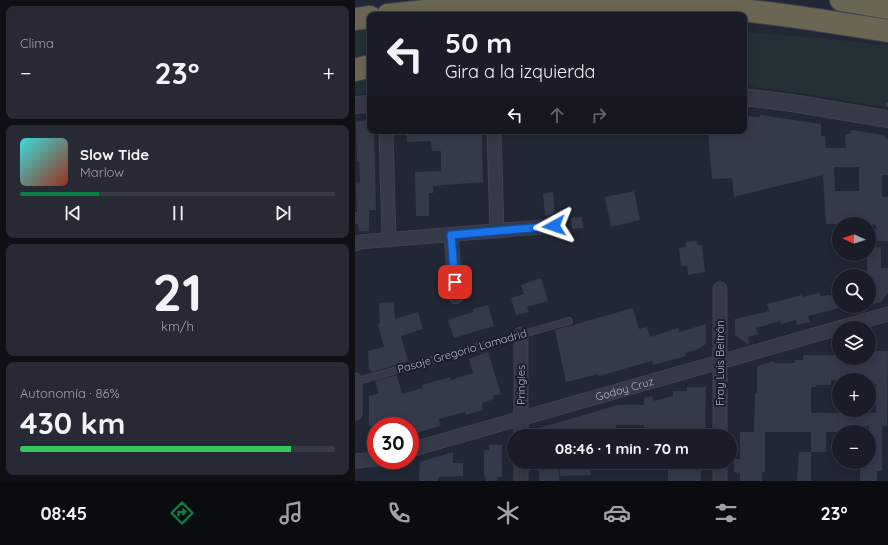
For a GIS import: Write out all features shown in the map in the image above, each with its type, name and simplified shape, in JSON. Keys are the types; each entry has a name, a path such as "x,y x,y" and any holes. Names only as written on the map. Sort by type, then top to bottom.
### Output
{"highway":[{"path":"841,0 881,6"},
{"path":"851,0 881,6"},
{"path":"416,12 443,9 560,3 621,4 739,10 812,19 888,31"},
{"path":"355,19 367,17"},
{"path":"747,22 888,31"},
{"path":"355,70 367,67"}],"street":[{"path":"747,97 792,103 888,119"},
{"path":"355,106 367,104"},
{"path":"386,134 389,240"},
{"path":"494,134 497,231"},
{"path":"355,244 554,226"},
{"path":"451,235 456,298"},
{"name":"Fray Luis Beltrán","path":"720,290 720,429"},
{"name":"Godoy Cruz","path":"864,321 888,314"},
{"name":"Godoy Cruz","path":"419,447 832,330"},
{"name":"Pringles","path":"521,334 521,429"},
{"path":"355,381 355,413"},
{"path":"355,461 367,460"},
{"path":"521,469 521,481"},
{"path":"720,469 720,481"}],"lane":[{"name":"Pasaje Gregorio Lamadrid","path":"355,381 569,321"}],"shaded area":[{"path":"367,29 367,62 355,65 355,31"},
{"path":"747,32 888,45 888,108 799,93 747,86"},
{"path":"367,75 367,92 355,94 355,78"}],"building":[{"path":"760,115 821,124 821,136 825,136 826,148 846,148 845,134 850,134 851,130 883,135 888,140 888,175 882,175 882,197 888,197 888,241 876,241 876,217 832,217 832,224 826,224 823,175 734,197 732,178 712,179 708,134 747,134 747,116 760,117","holes":["834,167 859,167 859,191 835,191"]},
{"path":"367,120 367,134 374,134 376,210 369,210 369,231 359,231 358,224 355,224 355,212 357,212 356,184 360,183 359,161 357,161 356,122"},
{"path":"406,134 482,134 483,182 433,186 433,193 429,193 429,216 416,216 415,172 441,171 441,151 432,151 431,141 407,142"},
{"path":"634,191 640,220 611,227 605,197"},
{"path":"553,192 555,215 545,216 543,194"},
{"path":"582,217 583,228 572,229 571,218"},
{"path":"697,241 697,245 702,245 705,272 688,275 687,266 681,266 679,248 686,247 686,242"},
{"path":"876,247 881,247 881,268 888,268 888,293 881,302 876,303 876,269 867,269 867,261 876,261"},
{"path":"541,278 548,301 527,307 529,312 516,315 511,298 524,294 521,285"},
{"path":"819,293 820,296 832,295 832,310 808,316 810,322 797,325 796,320 781,324 780,321 756,328 758,334 748,337 749,345 735,335 735,319 769,311 767,304 802,295 802,297"},
{"path":"394,302 395,319 418,312 423,329 401,336 408,361 373,372 369,370 368,351 384,347 378,324 380,323 379,303"},
{"path":"488,305 494,326 454,338 448,320 473,312 473,309"},
{"path":"633,308 639,329 647,327 650,337 678,328 679,332 706,324 706,344 698,349 685,353 686,356 653,365 652,361 599,376 598,374 566,382 555,330"},
{"path":"876,351 888,351 887,426 882,426 882,471 877,471 877,481 860,481 860,469 876,469 876,425 832,425 832,432 826,432 826,452 811,452 811,432 765,432 765,472 762,472 762,481 740,481 740,473 734,472 734,469 737,469 737,459 740,459 740,432 754,432 755,393 757,393 757,366 774,361 774,363 795,363 795,360 803,360 803,355 832,355 832,365 876,365"},
{"path":"488,352 501,394 493,396 494,399 482,403 483,410 466,415 465,412 439,419 440,426 419,432 419,417 369,417 369,396 379,393 375,381 397,375 402,394 423,388 422,385 450,377 451,380 473,373 469,359"},
{"path":"687,387 706,387 706,429 644,429 644,425 616,425 616,429 536,429 618,405 644,405 644,398 652,396 654,401 673,396 673,391 687,391"},
{"path":"489,445 502,445 502,477 497,477 497,481 486,481 486,477 484,476 484,450 489,450"},
{"path":"453,452 453,463 463,463 463,476 438,477 438,481 419,481 420,462"},
{"path":"799,452 811,452 811,481 797,481"},
{"path":"539,469 559,469 559,481 539,481"},
{"path":"560,469 591,469 591,475 560,476"},
{"path":"668,469 701,469 701,481 668,481"}],"route":[{"path":"455,282 451,235 554,226"}]}
